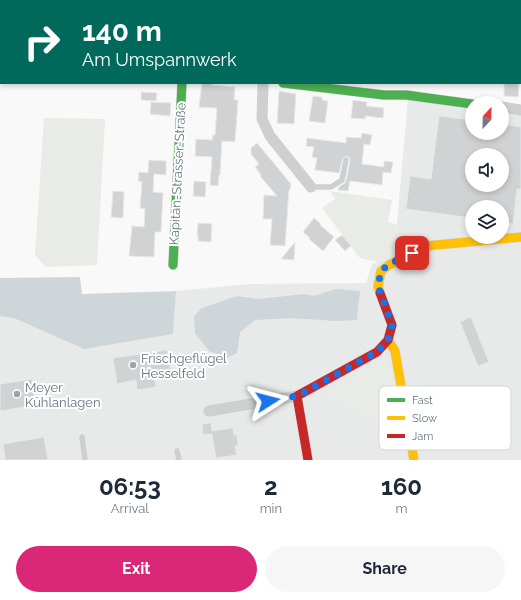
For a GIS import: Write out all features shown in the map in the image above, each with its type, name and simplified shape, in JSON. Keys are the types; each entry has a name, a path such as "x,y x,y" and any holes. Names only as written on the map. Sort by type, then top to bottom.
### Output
{"street":[{"name":"Kapitän-Strasser-Straße","path":"173,265 182,84"},
{"path":"263,84 262,119 270,136 311,187"},
{"path":"291,84 384,95 406,95 465,103"},
{"path":"509,108 521,110"},
{"path":"210,410 297,396 377,352 388,340 392,325 378,286 381,271 388,265 426,246 521,237"},
{"path":"388,340 396,351 402,386"},
{"path":"297,396 308,460"},
{"path":"412,450 414,460"}],"lane":[{"path":"311,187 331,186 342,180 346,160"},
{"path":"82,437 85,460"},
{"path":"177,451 179,460"}],"shaded area":[{"path":"408,100 465,106 465,140 509,140 509,112 521,113 521,460 0,460 0,316 173,334 176,291 250,284 366,283 372,264 394,256"},
{"path":"44,118 105,119 97,265 46,267 35,255"},
{"path":"330,191 392,200 388,222 397,225 394,256 378,262 360,258 322,208 335,199"},
{"path":"80,277 82,294 176,291 173,334 84,349 14,318 0,316 0,278"},
{"path":"336,289 360,291 357,320 336,321 290,318 255,320 240,332 237,353 227,358 209,351 195,333 194,316 202,308 237,296 257,299 305,294 314,296"},
{"path":"387,355 393,386 379,386 379,422 322,395"}],"building":[{"path":"202,84 235,87 234,100 238,100 235,142 222,141 218,186 210,185 212,157 195,156 196,139 212,140 213,135 215,135 217,108 199,107"},
{"path":"504,84 519,84 518,97 504,96"},
{"path":"279,91 296,94 294,124 277,123"},
{"path":"141,92 157,93 156,101 141,100"},
{"path":"313,96 322,97 322,100 328,101 325,123 309,121"},
{"path":"353,100 367,102 366,106 384,108 383,118 365,116 365,119 351,118"},
{"path":"151,102 171,103 170,116 150,114"},
{"path":"439,116 465,119 465,140 509,140 509,125 521,127 521,189 517,189 513,224 509,223 509,200 465,200 465,217 406,209 410,176 431,179"},
{"path":"362,133 372,135 370,145 364,144 362,164 384,167 384,161 393,162 391,173 383,172 382,185 350,181 348,191 338,190 339,187 346,181 350,158 346,156 343,158 339,173 315,170 317,158 312,157 314,147 306,146 307,138 346,143 346,137 361,138"},
{"path":"257,143 291,184 289,190 285,246 270,245 272,219 263,219 264,195 277,196 260,176 261,175 255,167 259,164 251,154 251,148"},
{"path":"149,160 166,161 166,175 154,174 153,192 163,193 161,232 155,232 154,257 129,256 132,226 144,227 145,209 140,208 142,182 138,181 139,172 148,173"},
{"path":"194,181 206,182 205,197 193,196"},
{"path":"113,191 124,192 123,218 111,217"},
{"path":"314,218 334,237 323,251 303,232"},
{"path":"198,223 212,224 211,242 198,241"},
{"path":"342,235 351,246 345,251 335,240"},
{"path":"295,242 294,260 281,259"},
{"path":"471,317 489,362 478,366 460,322"},
{"name":"Frischgeflügel Hesselfeld","path":"167,350 171,374 154,377 156,387 137,390 136,380 117,384 113,358"},
{"name":"Meyer Kühlanlagen","path":"32,379 36,405 0,411 0,384"},
{"path":"211,423 212,431 233,428 234,435 237,435 238,446 235,446 237,455 216,458 212,434 203,435 202,424"},
{"path":"44,437 48,460 5,460 3,444"}],"traffic: fast":[{"path":"173,265 182,84"},
{"path":"291,84 384,95 406,95 465,103"}],"traffic: slow":[{"path":"380,293 378,286 381,271 389,265 426,246 521,237"},
{"path":"388,340 395,351 401,386"},
{"path":"412,450 414,460"}],"traffic: jam":[{"path":"308,460 297,396 377,352 388,340 392,325 380,293"}],"place":[{"name":"Frischgeflügel Hesselfeld","path":"133,365"},
{"name":"Meyer Kühlanlagen","path":"17,394"}],"route":[{"path":"268,401 297,396 377,352 388,340 392,325 378,286 381,271 388,265 412,253"}]}
